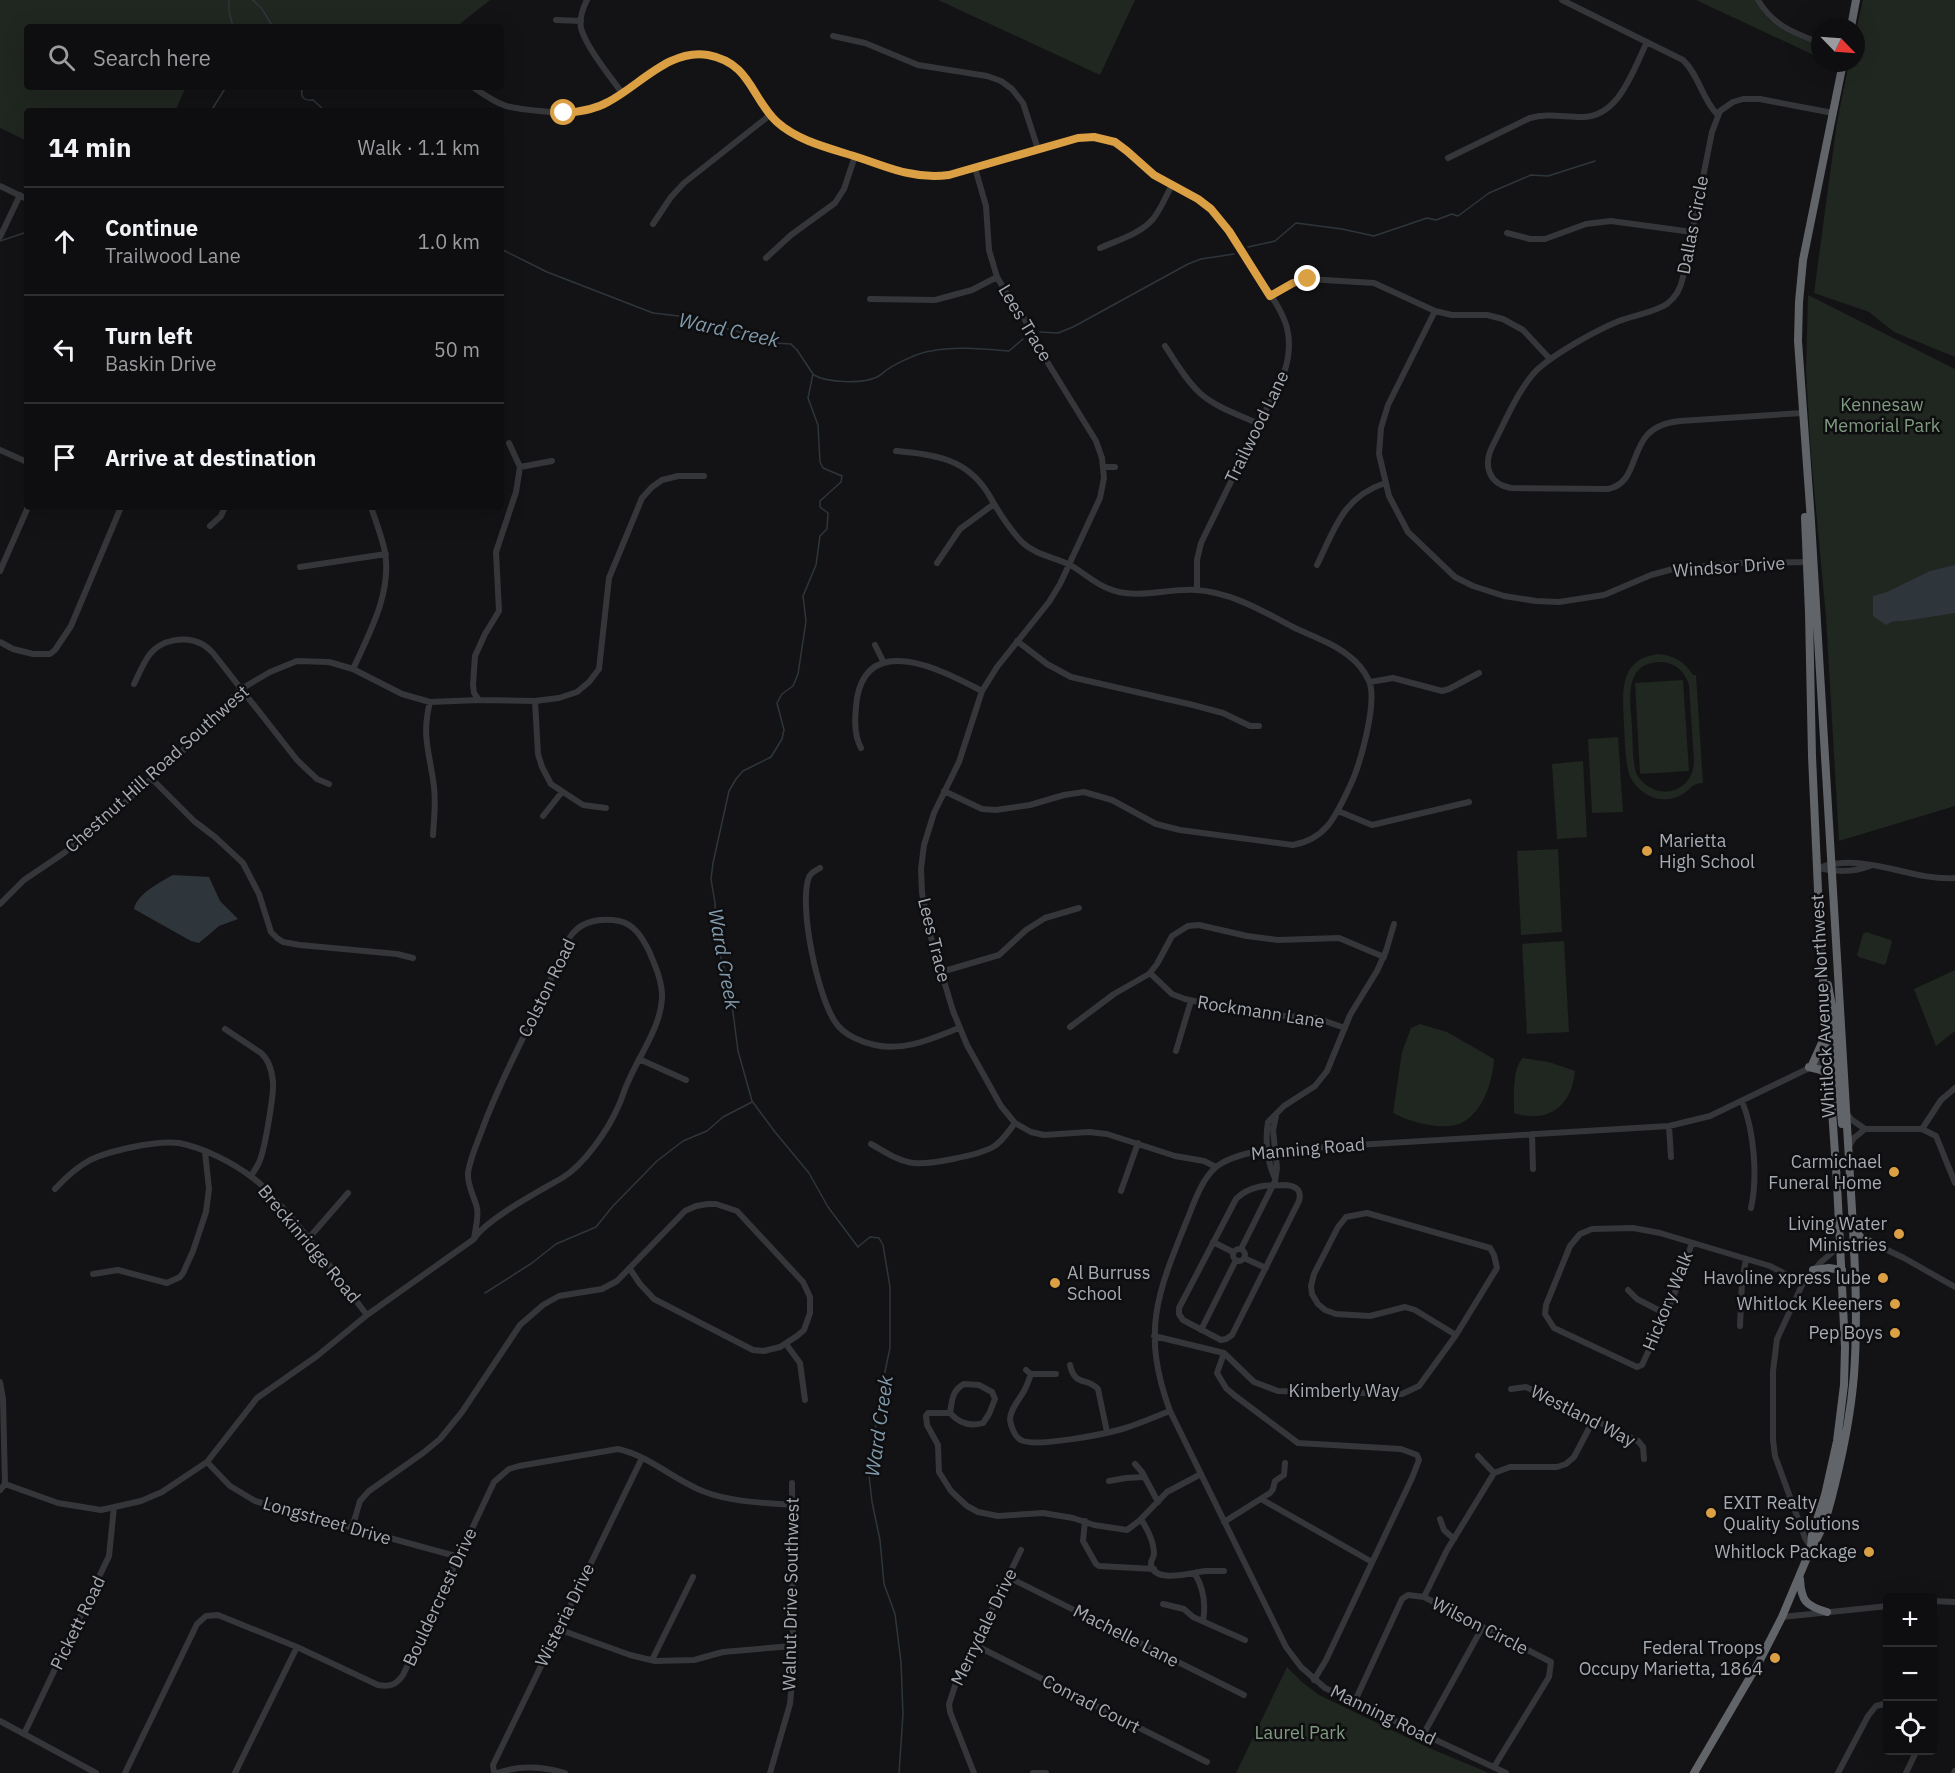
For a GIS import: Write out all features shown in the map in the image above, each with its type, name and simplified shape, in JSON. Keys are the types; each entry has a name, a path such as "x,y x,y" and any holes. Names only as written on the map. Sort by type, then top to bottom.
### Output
{"highway":[{"path":"1853,18 1856,0"},
{"name":"Whitlock Avenue Northwest","path":"1694,1773 1751,1678 1800,1576 1811,1548 1812,1535 1832,1466 1843,1396 1845,1347 1842,1270 1830,1076 1836,1057 1831,867 1810,562 1798,341 1800,280 1841,72"},
{"name":"Whitlock Avenue Northwest","path":"1810,562 1812,756 1823,970 1827,1028 1836,1057 1846,1113 1854,1246 1855,1352 1841,1457 1819,1538 1811,1548"},
{"path":"1823,970 1832,1002 1841,1120 1847,1138"},
{"path":"1827,1028 1811,1066 1830,1076"},
{"path":"1853,1224 1861,1238 1883,1248"},
{"path":"1813,1270 1829,1268 1842,1270"},
{"path":"1800,1576 1802,1596 1806,1603 1813,1608 1827,1612"}],"street":[{"path":"587,0 580,21 586,39 622,93"},
{"path":"1562,0 1674,54 1693,71 1717,114 1733,102 1749,98 1833,113"},
{"path":"1758,0 1772,18 1790,32 1811,40"},
{"path":"556,20 580,21"},
{"path":"833,36 865,43 918,65 987,76 1001,81 1012,89 1023,103 1038,149"},
{"path":"1448,158 1523,120 1537,116 1587,117 1599,115 1619,96 1647,42"},
{"name":"Trailwood Lane","path":"478,90 501,105 512,108 554,113 587,110 606,103 674,60 692,55 708,55 730,63 742,72 770,115 794,135 916,175 941,176 1078,138 1102,138 1121,146 1154,175 1198,199 1217,216 1270,296 1286,325 1289,353 1284,373 1199,548 1197,590"},
{"name":"Dallas Circle","path":"1717,114 1679,291 1672,300 1656,310 1610,325 1550,359 1528,380 1487,457 1490,474 1498,484 1506,487 1603,490 1620,485 1628,474 1643,439 1661,425 1680,421 1802,413"},
{"path":"653,224 671,197 684,183 770,115"},
{"path":"766,258 790,235 835,203 844,189 855,156"},
{"name":"Lees Trace","path":"975,168 986,206 989,250 997,277 1024,318 1043,355 1096,441 1104,467 1103,488 1070,565 1049,602 1017,641 982,692 959,762 930,823 924,845 921,869 925,912 959,1028 1001,1106 1015,1123 1044,1136 1098,1133 1138,1143 1175,1156 1210,1163 1216,1167"},
{"path":"1100,248 1146,225 1157,213 1172,185"},
{"path":"0,186 24,197 0,237"},
{"path":"1507,233 1530,239 1545,238 1586,224 1611,221 1692,232"},
{"path":"870,299 915,302 935,300 972,290 997,277"},
{"path":"1270,296 1293,283 1308,279 1367,282 1387,288 1435,311 1452,315 1487,315 1503,319 1523,330 1550,359"},
{"name":"Windsor Drive","path":"1435,311 1384,416 1379,454 1385,483 1408,532 1455,577 1473,586 1504,596 1547,602 1572,601 1604,595 1651,575 1673,569 1742,562 1810,562"},
{"path":"1165,346 1186,378 1201,394 1259,424"},
{"path":"479,700 474,693 473,685 475,656 499,611 496,552 516,492 520,467 509,443"},
{"path":"0,450 24,461"},
{"path":"896,451 927,454 959,464 981,484 1022,541 1033,551 1070,565 1106,588 1118,592 1144,594 1197,590 1242,601 1334,646 1357,662 1370,682 1368,726 1352,782 1332,821 1318,836 1306,842 1293,844 1180,830 1156,824 1112,800 1084,792 1030,805 996,810 982,809 944,791"},
{"path":"520,467 552,461"},
{"path":"1104,467 1115,467"},
{"name":"Chestnut Hill Road Southwest","path":"0,904 24,880 87,836 189,745 241,689 270,672 297,661 329,662 353,669 402,694 430,702 535,701 570,696 585,686 597,673 603,646 609,578 642,498 662,480 678,476 704,476"},
{"path":"1317,565 1350,503 1364,491 1385,483"},
{"path":"937,563 960,529 994,504"},
{"path":"0,572 27,510"},
{"path":"0,642 13,649 33,654 50,654 55,650 71,626 120,510"},
{"path":"210,526 221,516 224,510"},
{"path":"353,669 381,604 385,579 386,554 372,510"},
{"path":"300,567 386,554"},
{"path":"134,684 150,654 160,644 172,640 187,640 202,644 213,653 297,760 317,779 329,784"},
{"path":"1017,641 1047,664 1071,676 1193,705 1223,713 1250,726 1259,726"},
{"path":"875,645 884,663"},
{"path":"861,748 856,730 859,690 867,676 878,665 907,661 923,665 949,674 982,692"},
{"path":"1370,682 1393,678 1442,691 1479,673"},
{"path":"535,701 540,762 551,784 583,805 606,808"},
{"path":"430,702 425,739 434,785 433,835"},
{"path":"151,777 194,821 243,862 259,894 271,932 277,938 283,942 300,945 397,954 414,958"},
{"path":"543,816 562,792"},
{"path":"1338,811 1372,825 1469,802"},
{"path":"1818,868 1862,869 1871,865 1934,877 1955,878"},
{"path":"820,868 813,872 809,879 806,922 824,997 835,1023 853,1037 887,1047 920,1043 959,1028"},
{"path":"941,972 999,955 1026,930 1045,918 1079,908"},
{"name":"Colston Road","path":"5,1484 58,1503 101,1510 141,1501 162,1492 207,1462 257,1398 317,1356 367,1315 474,1239 500,1215 564,1177 583,1160 618,1108 655,1026 662,999 660,982 643,938 628,923 610,919 585,924 573,933 558,959 485,1121 471,1160 469,1185 478,1211 474,1239"},
{"path":"1241,1249 1273,1186 1277,1171 1271,1149 1276,1116 1284,1107 1305,1095 1319,1082 1329,1068 1357,1002 1384,957 1394,924"},
{"path":"1070,1027 1114,994 1150,973 1172,936 1185,928 1196,925 1271,939 1339,938 1384,957"},
{"name":"Rockmann Lane","path":"1150,973 1172,994 1191,1001 1252,1014 1316,1018 1345,1028"},
{"path":"1176,1051 1191,1001"},
{"path":"225,1029 266,1058 274,1085 260,1160 251,1176"},
{"name":"Manning Road","path":"1506,1773 1325,1688 1301,1667 1286,1647 1170,1411 1159,1375 1154,1336 1156,1311 1165,1275 1201,1188 1216,1167 1240,1155 1271,1149 1668,1126 1710,1116 1811,1066 1836,1057"},
{"path":"639,1059 686,1080"},
{"path":"1922,1129 1941,1100 1955,1088"},
{"path":"1742,1101 1750,1122 1754,1185 1751,1208"},
{"path":"1846,1113 1865,1129 1922,1129 1936,1136 1955,1183"},
{"path":"871,1144 895,1157 912,1163 927,1164 992,1148 1003,1140 1015,1123"},
{"path":"1668,1126 1671,1157"},
{"path":"1848,1148 1854,1138 1865,1129"},
{"path":"1532,1134 1533,1169"},
{"name":"Breckinridge Road","path":"55,1189 71,1171 82,1163 108,1152 164,1143 177,1143 205,1152 251,1176 267,1190 367,1315"},
{"path":"1121,1191 1138,1143"},
{"path":"93,1274 118,1270 167,1282 175,1281 180,1277 193,1251 206,1212 209,1190 205,1152"},
{"path":"1273,1186 1295,1187 1299,1192 1300,1198 1232,1335 1221,1340 1183,1320 1179,1311 1213,1242 1237,1197 1253,1188 1273,1186"},
{"path":"308,1239 348,1193"},
{"path":"352,1528 360,1501 369,1491 440,1439 462,1412 520,1325 543,1305 559,1296 602,1288 617,1281 685,1211 708,1204 737,1211 803,1282 810,1297 810,1313 804,1330 786,1344 764,1351 753,1350 654,1299 630,1269"},
{"name":"Kimberly Way","path":"1224,1353 1254,1382 1278,1391 1402,1394 1419,1386 1455,1335 1497,1268 1494,1255 1490,1248 1367,1213 1346,1217 1338,1227 1314,1275 1311,1286 1312,1294 1318,1304 1325,1310 1336,1314 1370,1316 1405,1307 1415,1310 1455,1335"},
{"name":"Hickory Walk","path":"1692,1243 1666,1314 1642,1365 1637,1367 1554,1328 1545,1314 1546,1305 1570,1245 1580,1234 1592,1229 1633,1228 1660,1233 1770,1266 1803,1283"},
{"path":"1213,1242 1233,1252"},
{"path":"1811,1548 1805,1538 1775,1456 1773,1440 1773,1371 1777,1339 1803,1283 1813,1270 1840,1248 1866,1245 1883,1248 1955,1287"},
{"path":"1233,1252 1241,1249"},
{"path":"1241,1249 1244,1251 1244,1258"},
{"path":"1233,1252 1236,1260"},
{"path":"1244,1258 1266,1268"},
{"path":"1236,1260 1240,1261 1244,1258"},
{"path":"1740,1326 1742,1281 1746,1258"},
{"path":"1201,1330 1236,1260"},
{"path":"1628,1290 1637,1299 1666,1314"},
{"path":"1154,1336 1224,1353 1217,1373 1226,1388 1298,1443 1401,1449 1417,1455 1419,1460 1415,1473 1326,1660 1314,1680"},
{"path":"786,1344 800,1363 805,1400"},
{"path":"1070,1365 1075,1378 1098,1389 1107,1432"},
{"path":"1056,1374 1028,1372 1025,1389 1015,1403 1010,1420 1014,1433 1019,1439 1035,1443 1107,1432 1170,1411"},
{"path":"0,1382 3,1399 5,1484 0,1490"},
{"path":"950,1413 953,1395 961,1385 979,1385 992,1392 995,1399 983,1423 970,1425 958,1420 950,1413 928,1413 926,1420 938,1445 939,1472 958,1499 978,1512 998,1516 1043,1513 1126,1530 1172,1489 1201,1474"},
{"name":"Westland Way","path":"1511,1389 1526,1387 1638,1441 1643,1447 1644,1459"},
{"path":"1424,1597 1454,1539 1494,1473 1510,1467 1557,1467 1566,1464 1574,1458 1594,1419"},
{"name":"Bouldercrest Drive","path":"125,1773 201,1619 212,1615 218,1615 297,1647 378,1685 396,1684 403,1675 494,1482 509,1469 609,1450 630,1452 705,1492 760,1503 792,1506"},
{"path":"1478,1456 1494,1473"},
{"name":"Wisteria Drive","path":"496,1773 493,1765 642,1458"},
{"name":"Longstreet Drive","path":"207,1462 230,1486 255,1501 459,1557"},
{"path":"1224,1522 1262,1499 1273,1489 1275,1481 1284,1475 1285,1463"},
{"path":"1135,1464 1158,1502"},
{"path":"1109,1482 1144,1477"},
{"name":"Walnut Drive Southwest","path":"770,1773 790,1704 793,1671 792,1483"},
{"path":"1262,1499 1372,1562"},
{"name":"Pickett Road","path":"24,1734 110,1556 114,1508"},
{"path":"1141,1519 1149,1533 1154,1553 1151,1563 1154,1569"},
{"path":"1440,1519 1444,1530 1454,1539"},
{"path":"1085,1521 1083,1541 1099,1566 1154,1569 1168,1576 1224,1571"},
{"name":"Merrydale Drive","path":"974,1773 953,1721 949,1704 955,1686 1021,1550"},
{"path":"1195,1574 1201,1584 1205,1603 1203,1622"},
{"path":"652,1660 693,1577"},
{"name":"Machelle Lane","path":"1008,1577 1244,1695"},
{"name":"Wilson Circle","path":"1354,1703 1402,1599 1408,1595 1424,1597 1551,1662 1549,1677 1494,1767"},
{"path":"1937,1601 1955,1602"},
{"path":"1163,1604 1184,1609 1193,1617 1245,1640"},
{"path":"1782,1617 1883,1606"},
{"path":"1424,1735 1482,1628"},
{"path":"558,1629 630,1655 652,1660 694,1660 723,1652 792,1646"},
{"name":"Conrad Court","path":"975,1645 1208,1762"},
{"path":"235,1773 297,1647"},
{"path":"1838,1773 1868,1716 1876,1706 1883,1703"},
{"path":"0,1722 96,1773"},
{"path":"1906,1773 1915,1755"},
{"path":"496,1773 531,1767 565,1773"},
{"path":"1033,1773 1046,1773"}],"green space":[{"path":"0,0 490,0 460,24 24,24 24,90 185,90 176,108 24,108 24,140 0,128"},
{"path":"938,0 1135,0 1100,75"},
{"path":"1696,0 1755,0 1775,25 1811,43 1811,54"},
{"path":"1863,0 1955,0 1955,357 1894,332 1869,312 1814,293 1837,122 1847,72 1865,72 1865,18 1859,18"},
{"name":"Kennesaw Memorial Park","path":"1808,295 1955,369 1955,806 1839,841 1826,617 1811,456 1806,370"},
{"path":"1658,654 1669,656 1683,663 1693,675 1696,675 1703,783 1694,785 1675,798 1652,797 1638,788 1629,774 1623,702 1625,680 1635,663 1645,657","holes":["1663,662 1680,669 1689,685 1694,762 1692,773 1686,782 1670,791 1652,788 1636,773 1630,704 1635,675 1650,663"]},
{"path":"1683,680 1689,771 1640,774 1635,683"},
{"path":"1618,737 1623,812 1592,813 1588,739"},
{"path":"1583,761 1587,837 1557,839 1552,764"},
{"path":"1558,849 1562,932 1521,935 1517,851"},
{"path":"1866,932 1891,940 1884,965 1857,955 1863,934"},
{"path":"1564,941 1569,1032 1527,1034 1522,944"},
{"path":"1955,970 1955,1031 1936,1046 1914,989"},
{"path":"1420,1024 1447,1032 1494,1059 1492,1076 1482,1102 1472,1116 1465,1121 1449,1126 1429,1125 1393,1113 1402,1052 1411,1028"},
{"path":"1523,1058 1549,1062 1575,1071 1569,1094 1563,1103 1547,1114 1526,1116 1514,1113 1515,1076"},
{"name":"Laurel Park","path":"1287,1667 1319,1695 1427,1747 1489,1773 1236,1773"}],"shaded area":[{"path":"1955,565 1955,613 1895,621 1886,625 1873,616 1873,596 1887,592 1930,571"},
{"path":"173,875 209,877 220,901 238,919 219,926 199,943 191,941 134,909 144,893"}],"waterway":[{"path":"229,0 232,24"},
{"name":"Ward Creek","path":"253,0 271,24"},
{"path":"213,108 224,90"},
{"name":"Ward Creek","path":"302,90 303,98 313,100 321,108"},
{"path":"1248,247 1275,241 1296,223 1374,236 1427,218 1436,220 1452,214 1458,216 1489,193 1531,175 1548,176 1595,161"},
{"path":"0,241 24,233"},
{"name":"Ward Creek","path":"504,250 547,272 653,313 679,316 774,343 791,344 813,374 808,398 818,425 820,462 823,468 842,476 841,482 820,501 820,507 828,513 827,529 820,536 816,565 803,596 806,621 798,674 793,686 782,694 777,703 784,730 782,739 771,757 743,771 729,791 711,879 715,903 716,937 729,981 738,1051 752,1101 809,1173 828,1207 858,1247 870,1237 879,1238 883,1245 890,1287 890,1348 880,1395 869,1475 880,1540 884,1584 895,1614 901,1662 903,1714 899,1773"},
{"path":"1040,332 1058,333 1073,327 1188,264 1201,259 1234,254"},
{"path":"814,375 836,381 863,381 877,377 897,364 926,352 960,348 1009,351 1023,339"},
{"path":"485,1293 532,1263 556,1244 596,1227 657,1161 683,1141 707,1131 723,1117 752,1102"}],"place":[{"name":"Marietta High School","path":"1647,851"},
{"name":"Carmichael Funeral Home","path":"1894,1172"},
{"name":"Living Water Ministries","path":"1899,1234"},
{"name":"Havoline xpress lube","path":"1883,1278"},
{"name":"Al Burruss School","path":"1055,1283"},
{"name":"Whitlock Kleeners","path":"1895,1304"},
{"name":"Pep Boys","path":"1895,1333"},
{"name":"EXIT Realty Quality Solutions","path":"1711,1513"},
{"name":"Whitlock Package","path":"1869,1552"},
{"name":"Federal Troops Occupy Marietta, 1864","path":"1775,1658"}],"route":[{"path":"564,113 597,107 666,63 700,54 716,57 736,67 746,77 770,115 794,135 916,175 949,175 1078,138 1102,138 1115,142 1154,175 1198,199 1211,209 1223,222 1270,296 1293,283 1308,279"}]}
